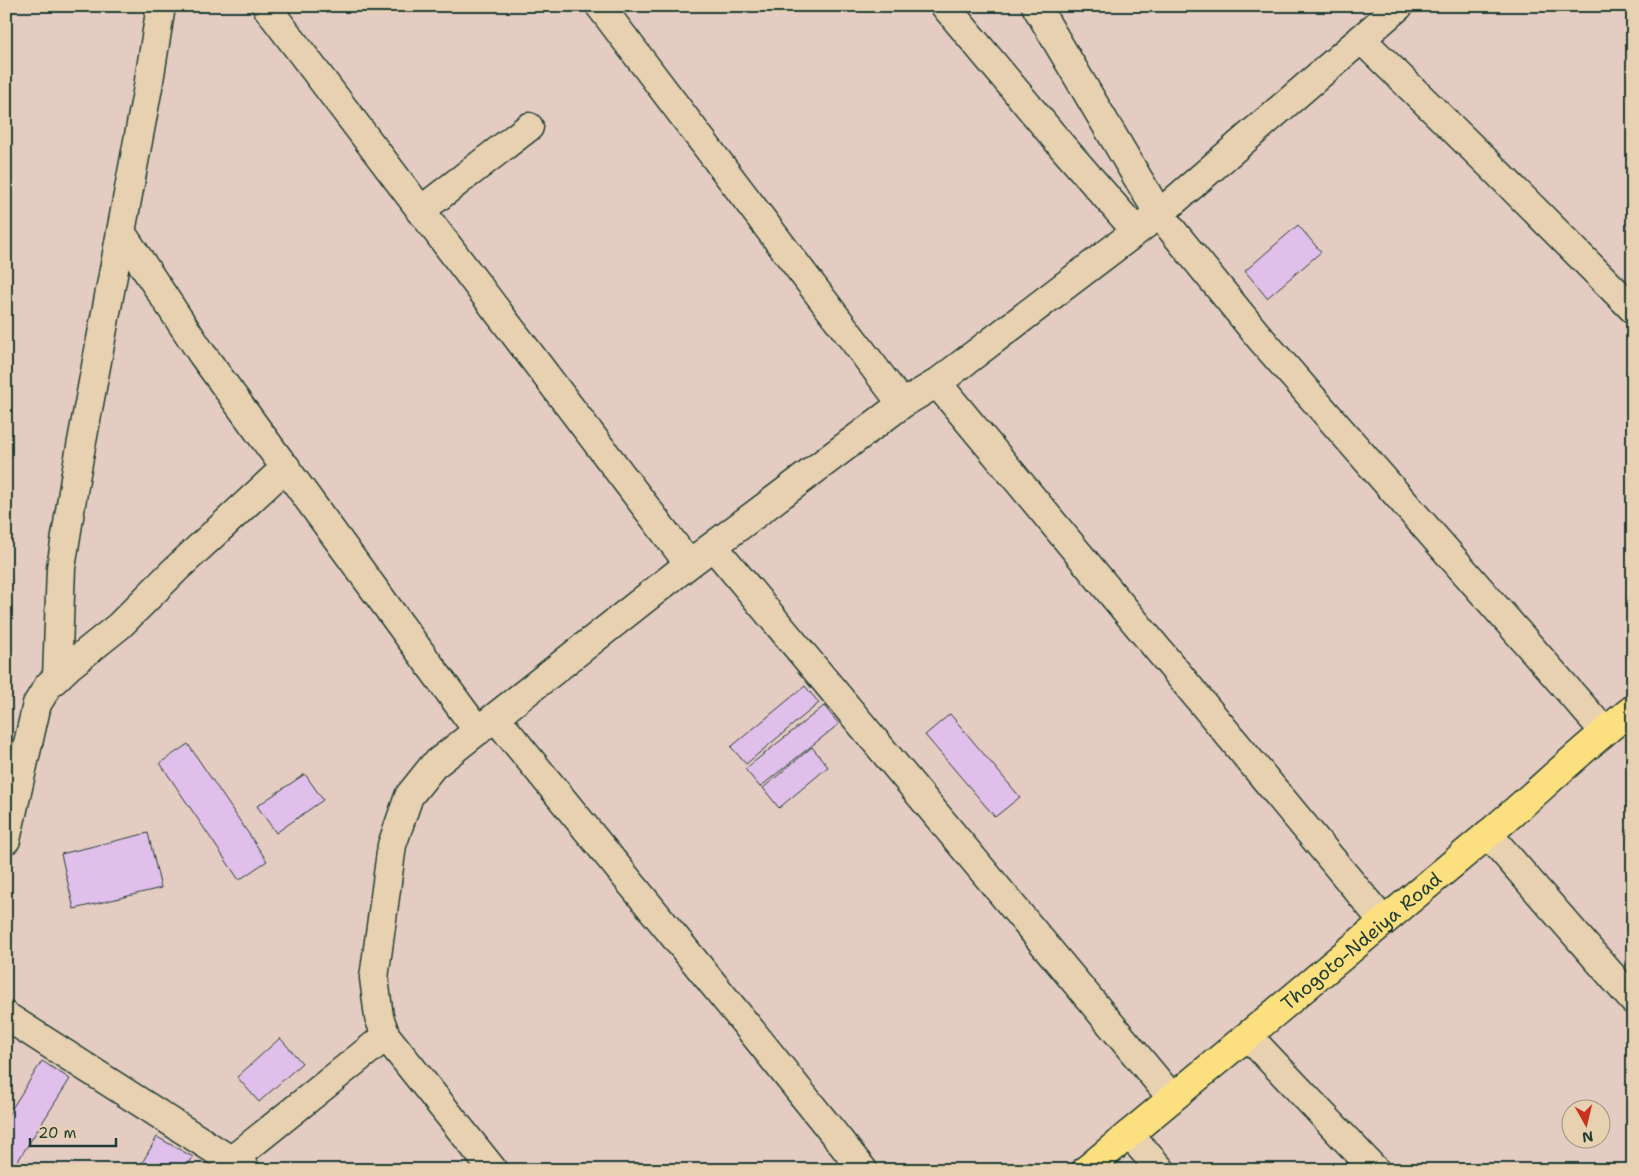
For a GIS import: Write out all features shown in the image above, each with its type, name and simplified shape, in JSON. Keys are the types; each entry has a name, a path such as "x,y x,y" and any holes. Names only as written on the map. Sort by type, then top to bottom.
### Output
{"main road":[{"name":"Thogoto-Ndeiya Road","path":"1086,1170 1488,834 1604,731 1633,709"}],"street":[{"path":"57,677 63,558 75,479 148,87 161,6"},
{"path":"266,6 689,564"},
{"path":"600,6 902,404"},
{"path":"945,6 1061,145 1136,231"},
{"path":"1036,6 1159,214 1260,338 1604,731"},
{"path":"493,1170 386,1036 379,1017 374,978 392,845 409,796 433,766 689,564 902,404 937,383 1159,214 1399,6"},
{"path":"1361,39 1633,309"},
{"path":"420,211 529,127"},
{"path":"121,232 202,354 286,467 487,724 745,1023 863,1170"},
{"path":"937,383 1383,921"},
{"path":"6,840 37,704 48,686 69,666 119,626 175,570 286,467"},
{"path":"713,546 1172,1098"},
{"path":"1488,834 1633,1000"},
{"path":"6,1016 239,1165 386,1036"},
{"path":"1248,1036 1375,1170"},
{"path":"1129,1134 1161,1170"}],"building":[{"path":"1298,225 1321,252 1267,298 1245,271"},
{"path":"805,686 819,703 746,764 731,747"},
{"path":"824,706 839,724 760,787 745,769"},
{"path":"950,714 1020,797 995,817 925,735"},
{"path":"188,744 267,861 239,880 160,763"},
{"path":"812,747 828,767 779,808 763,788"},
{"path":"305,774 323,800 276,833 257,806"},
{"path":"148,833 161,888 74,909 61,854"},
{"path":"280,1038 302,1063 259,1102 237,1077"},
{"path":"42,1061 70,1079 12,1170 6,1170 6,1118"},
{"path":"157,1137 193,1157 185,1170 138,1170"}]}
